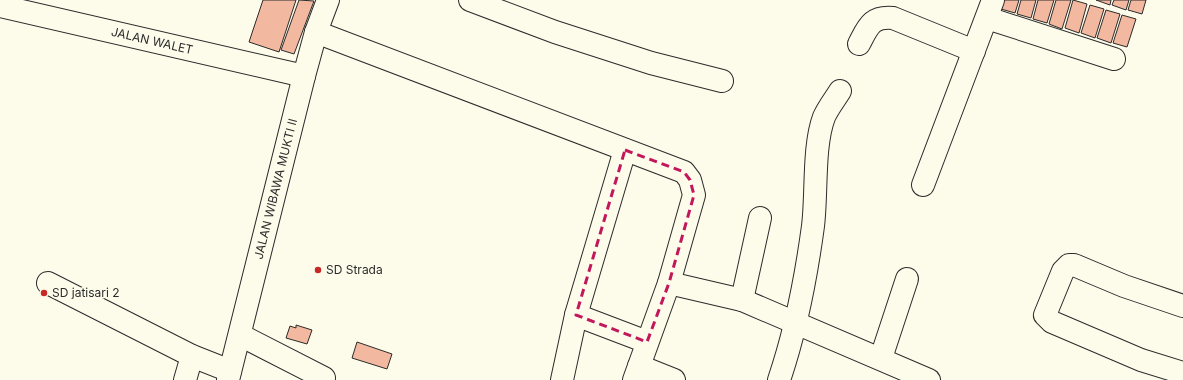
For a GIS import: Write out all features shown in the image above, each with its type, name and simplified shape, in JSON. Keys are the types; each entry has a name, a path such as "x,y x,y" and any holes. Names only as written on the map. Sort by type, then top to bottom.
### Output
{"street":[{"name":"JALAN WIBAWA MUKTI II","path":"229,375 304,76 316,32 328,0"},
{"path":"470,0 555,32 651,63 722,81"},
{"name":"JALAN WALET","path":"0,6 304,76"},
{"path":"923,185 990,9 1114,59"},
{"path":"859,44 870,24 874,20 885,17 893,18 974,51"},
{"path":"316,32 684,172 693,187 694,195 669,283 636,373 674,380"},
{"path":"779,380 796,322 814,217 818,148 824,118 840,91"},
{"path":"562,380 576,315 625,150"},
{"path":"742,300 760,218"},
{"path":"1183,306 1124,286 1074,265 1069,265 1063,271 1045,315 1052,322 1114,348 1183,373"},
{"path":"881,358 907,279"},
{"path":"48,283 229,375"},
{"path":"669,283 742,300 881,358 929,380"},
{"path":"576,315 647,342"},
{"path":"240,335 324,378"},
{"path":"185,380 192,356"}],"highlighted area":[{"path":"625,150 684,172 690,180 694,195 669,283 647,342 576,315"}],"building":[{"path":"263,0 296,0 279,52 249,42"},
{"path":"299,0 314,1 294,54 281,50"},
{"path":"1004,0 1019,0 1015,13 1001,9"},
{"path":"1021,0 1036,0 1031,18 1017,14"},
{"path":"1038,0 1054,0 1047,23 1033,19"},
{"path":"1056,0 1071,0 1062,29 1049,24"},
{"path":"1073,0 1087,4 1079,33 1065,28"},
{"path":"1096,0 1111,0 1110,5"},
{"path":"1114,0 1129,0 1126,10 1112,5"},
{"path":"1131,0 1146,0 1142,14 1128,10"},
{"path":"1090,5 1104,9 1095,38 1081,33"},
{"path":"1106,10 1120,14 1111,43 1097,38"},
{"path":"1122,15 1136,19 1127,47 1113,43"},
{"path":"296,325 312,330 307,344 286,338 290,326 296,328"},
{"path":"357,342 392,354 387,369 352,358"}],"place":[{"name":"SD Strada","path":"318,270"},
{"name":"SD jatisari 2","path":"44,293"}]}
